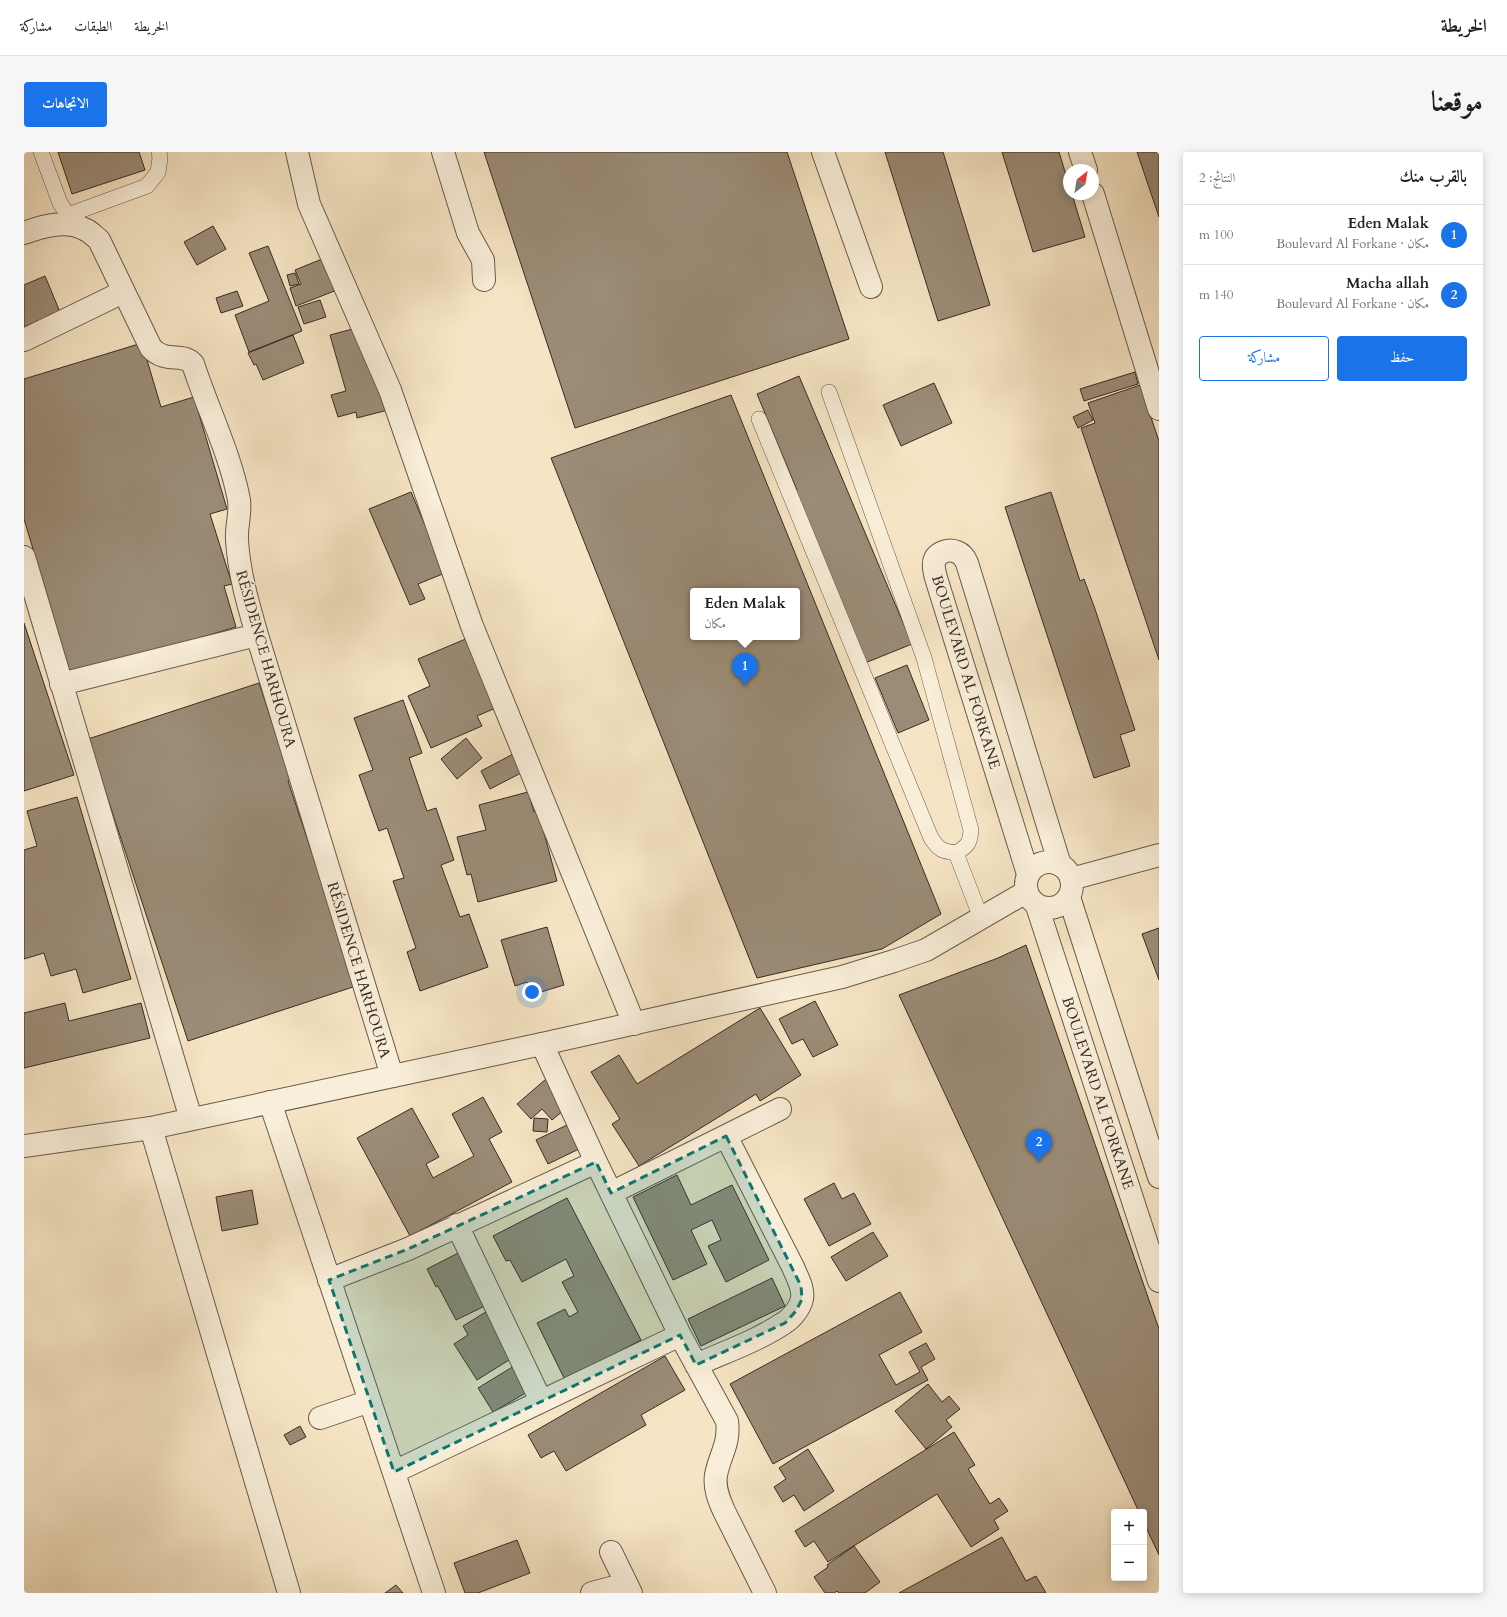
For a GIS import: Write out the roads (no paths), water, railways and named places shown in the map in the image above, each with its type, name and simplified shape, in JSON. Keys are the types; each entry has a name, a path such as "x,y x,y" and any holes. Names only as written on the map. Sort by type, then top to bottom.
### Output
{"street":[{"path":"297,152 309,204 390,390 472,626 634,1024"},
{"path":"443,152 468,233 483,260 484,280"},
{"path":"823,152 871,287"},
{"path":"1080,152 1084,164"},
{"path":"1095,200 1151,357 1159,409"},
{"name":"RÉSIDENCE HARHOURA","path":"24,233 67,220 88,230 99,240 122,292 151,348 155,353 165,358 185,359 193,364 233,476 239,503 236,538 240,573 257,635 392,1076"},
{"path":"24,340 122,292"},
{"name":"BOULEVARD AL FORKANE","path":"1159,1177 967,563 964,556 957,552 949,550 943,552 936,557 934,562 936,578 1031,891 1159,1281"},
{"path":"24,557 191,1119"},
{"path":"61,684 257,635"},
{"path":"1067,880 1159,855"},
{"path":"1051,862 1067,880 1063,904 1055,908 1046,909 1031,891 1034,867 1042,863 1051,862"},
{"path":"24,1146 151,1128 634,1024 842,977 926,950 1031,891"},
{"path":"542,1044 596,1162 680,1335 723,1411 727,1421 729,1433 727,1444 722,1454 716,1476 716,1488 719,1500 765,1593"},
{"path":"270,1102 434,1593"},
{"path":"611,1193 780,1109"},
{"path":"151,1128 289,1593"},
{"path":"696,1365 757,1338 785,1323 796,1311 802,1299 801,1286 793,1267 726,1136"},
{"path":"329,1280 408,1249 457,1225 596,1162"},
{"path":"457,1225 541,1401"},
{"path":"394,1472 680,1335"},
{"path":"320,1418 370,1401"},
{"path":"592,1593 629,1588 610,1552"}],"lane":[{"path":"41,152 67,220 147,186 158,172 160,158 159,152"},
{"path":"759,419 930,838 943,852 956,853 963,849 970,841 971,830 924,658 828,392"},
{"path":"956,853 981,918"}],"place":[{"name":"Eden Malak","path":"745,686"},
{"name":"Macha allah","path":"1039,1162"}]}
